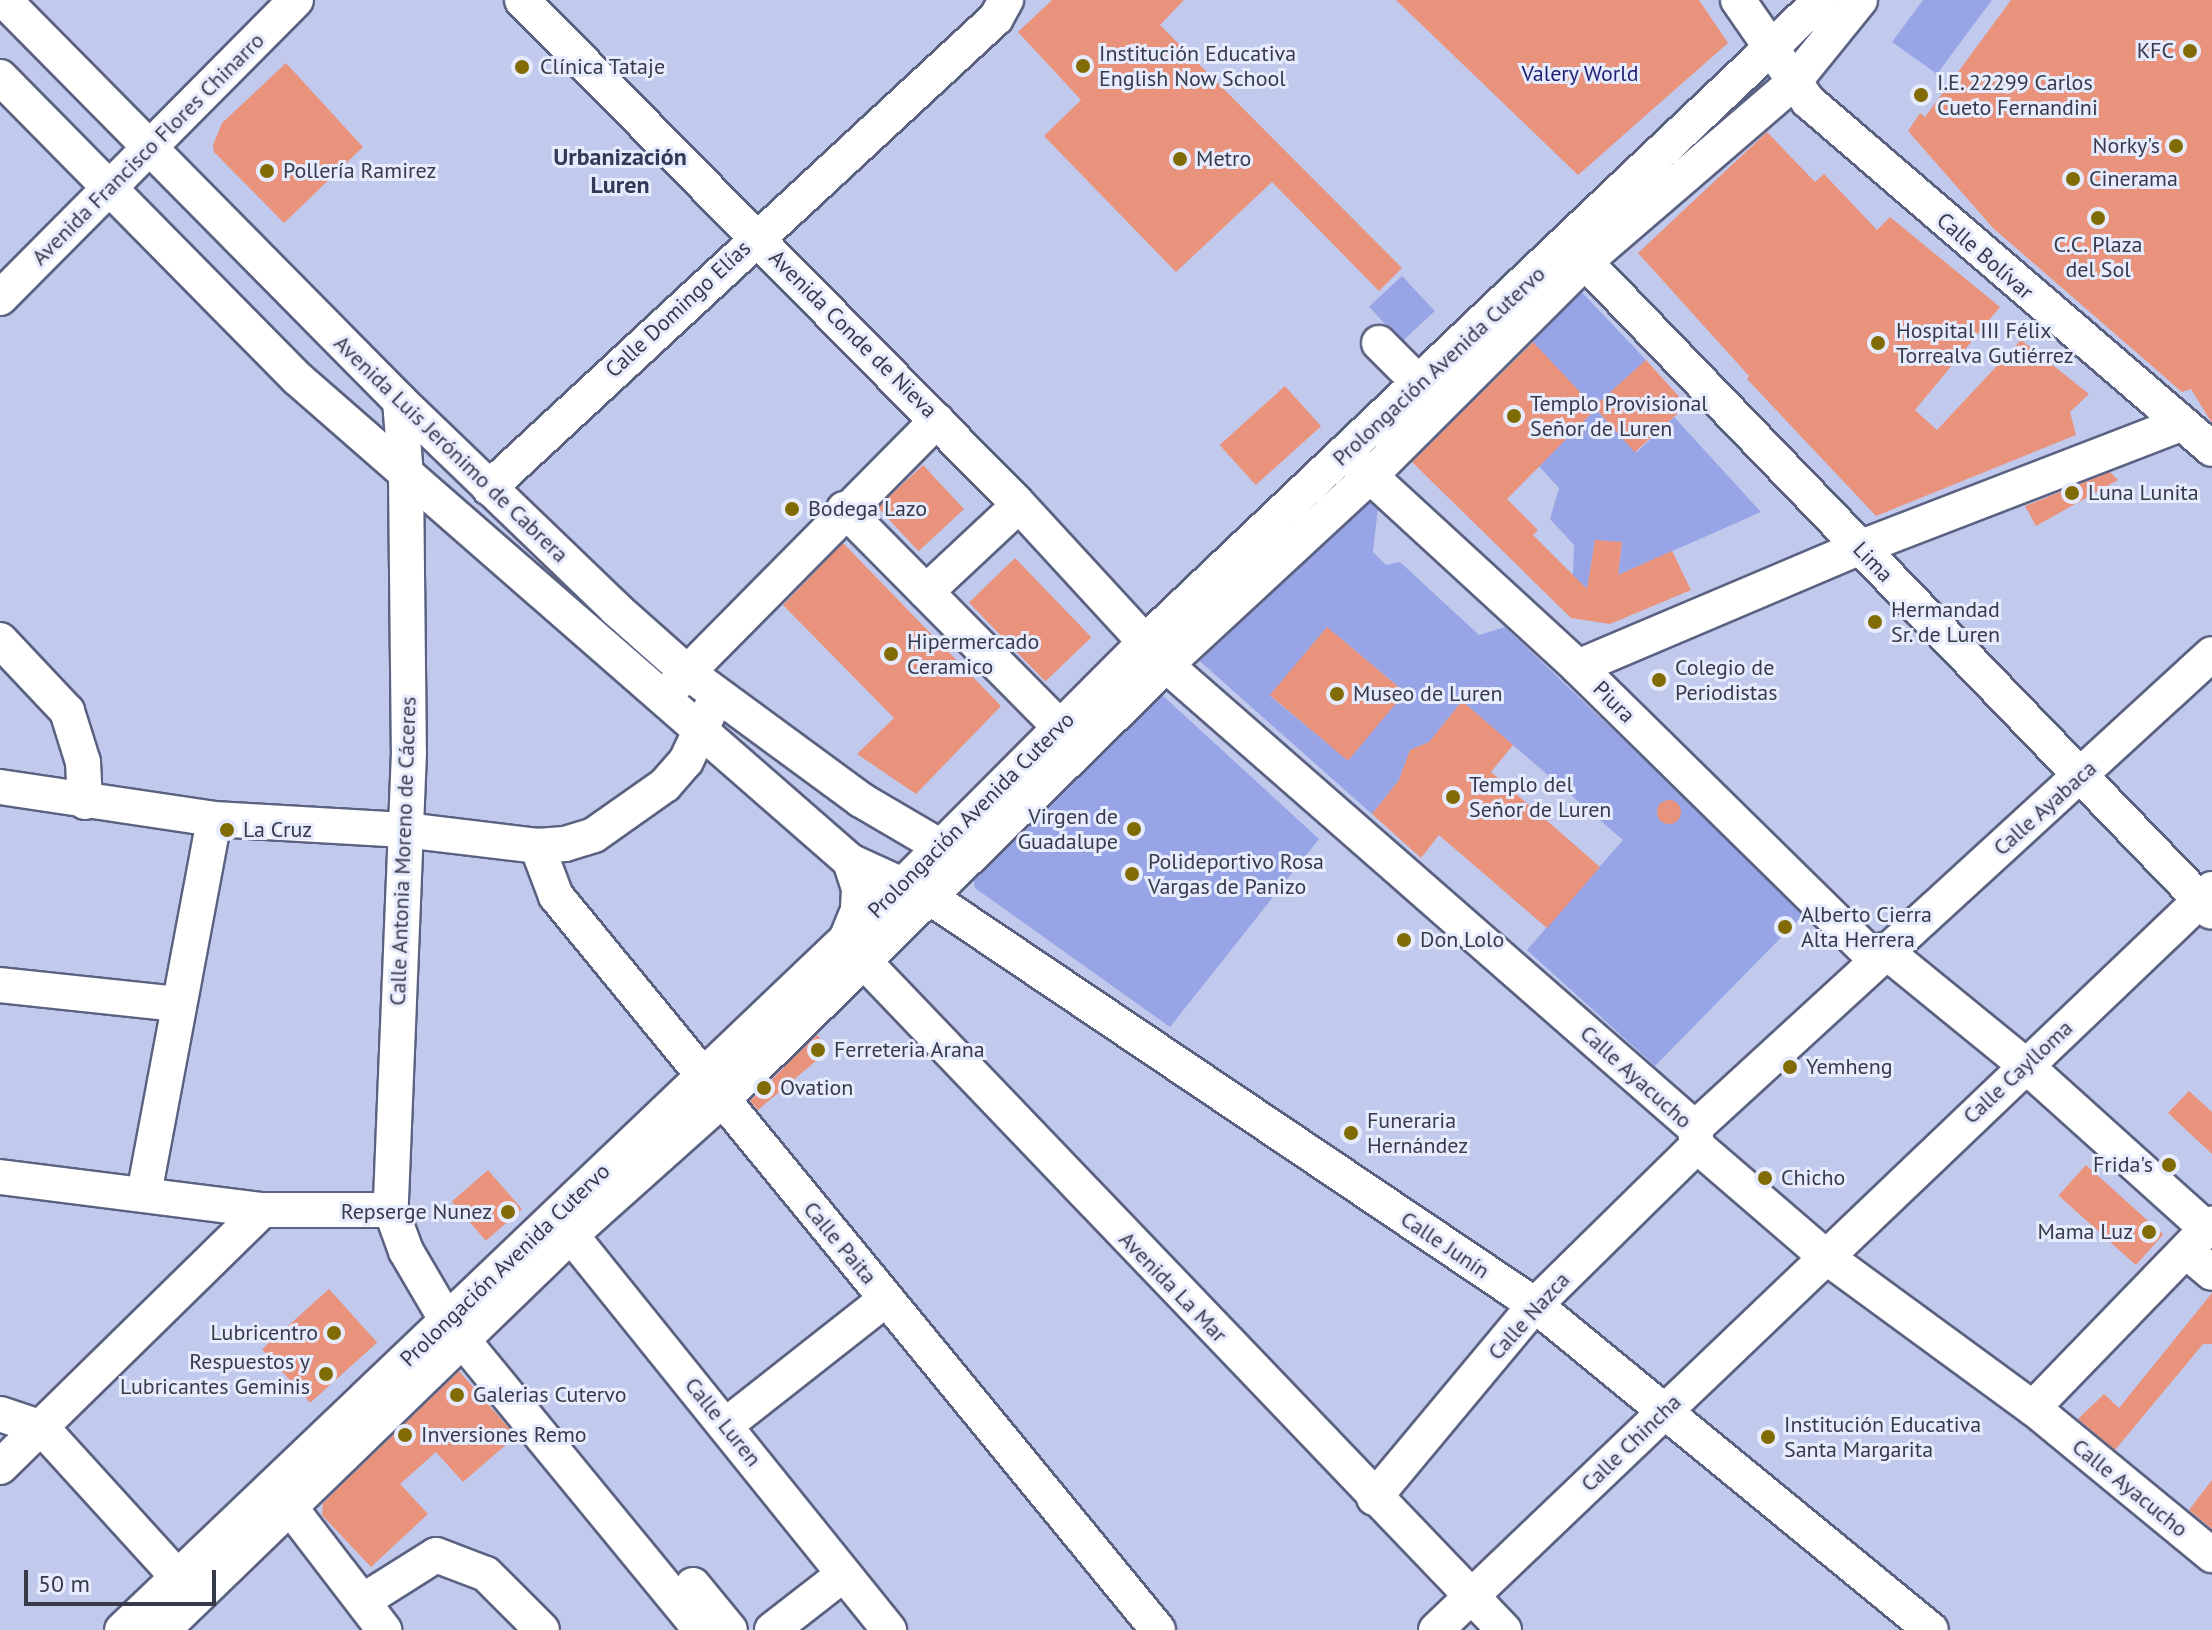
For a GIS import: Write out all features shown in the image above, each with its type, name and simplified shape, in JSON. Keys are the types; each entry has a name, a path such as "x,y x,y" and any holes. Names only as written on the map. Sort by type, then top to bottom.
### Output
{"street":[{"name":"Avenida Luis Jerónimo de Cabrera","path":"4,0 400,401 687,672 861,800 941,847"},
{"name":"Avenida Francisco Flores Chinarro","path":"0,298 296,0"},
{"name":"Avenida Conde de Nieva","path":"522,0 937,420 1163,660"},
{"name":"Calle Domingo Elías","path":"489,488 756,236 996,18 1006,0"},
{"name":"Calle Bolívar","path":"1738,0 1792,84 2212,449"},
{"name":"Prolongación Avenida Cutervo","path":"122,1630 187,1588 282,1496 457,1316 563,1225 713,1088 854,950 1163,660 1369,477 1577,253 1821,0"},
{"name":"Prolongación Avenida Cutervo","path":"918,891 941,847 1059,726 1163,660 1346,452 1418,382 1792,84 1860,0"},
{"name":"Avenida Luis Jerónimo de Cabrera","path":"0,77 298,379 406,476 661,700 700,726 850,861 918,891"},
{"name":"Lima","path":"1577,253 2081,777 2208,900"},
{"path":"1379,343 1418,382"},
{"name":"Calle Antonia Moreno de Cáceres","path":"400,401 406,476 409,752 391,1210 406,1251 457,1316"},
{"path":"661,700 844,509 937,420"},
{"path":"1578,667 1859,548 2180,424"},
{"name":"Piura","path":"1346,452 1369,477 1578,667 1880,955 2025,1065 2201,1234"},
{"path":"926,592 1019,505"},
{"path":"844,509 1059,726"},
{"path":"0,640 67,711 83,762 85,802"},
{"name":"Calle Ayabaca","path":"1880,955 2081,777 2212,654"},
{"name":"Calle Ayacucho","path":"1163,660 1825,1256 2033,1408 2212,1555"},
{"path":"0,787 214,819 405,830 537,846 594,835 641,806 686,761 700,726 719,693"},
{"path":"144,1194 177,1004 214,819"},
{"name":"Calle Paita","path":"537,846 556,896 1158,1630"},
{"path":"850,861 859,889 854,950"},
{"name":"Calle Junín","path":"918,891 1535,1305 1931,1630"},
{"name":"Calle Caylloma","path":"1825,1256 2025,1065 2208,900"},
{"name":"Avenida La Mar","path":"854,950 1374,1498 1504,1630"},
{"name":"Calle Nazca","path":"1374,1498 1535,1305 1696,1137 1880,955"},
{"path":"0,985 177,1004"},
{"path":"0,1177 262,1210 391,1210"},
{"path":"0,1467 262,1210"},
{"name":"Calle Luren","path":"563,1225 889,1630"},
{"path":"2201,1234 2212,1273"},
{"path":"2033,1408 2201,1234"},
{"name":"Calle Chincha","path":"1436,1630 1825,1256"},
{"path":"726,1425 886,1299"},
{"path":"457,1316 701,1630"},
{"path":"457,1316 730,1630"},
{"path":"0,1414 42,1428 187,1588"},
{"path":"282,1496 384,1630"},
{"path":"363,1601 436,1555 486,1574 542,1630"},
{"path":"772,1630 844,1574"},
{"name":"Prolongación Avenida Cutervo","path":"163,1630 187,1588"}],"shaded area":[{"path":"1923,0 1992,0 1937,74 1892,42"},
{"path":"1402,276 1435,311 1402,342 1369,307"},
{"path":"1574,284 1646,360 1596,410 1637,452 1674,417 1761,512 1618,575 1622,542 1595,540 1587,590 1573,576 1574,545 1550,519 1559,488 1539,466 1596,409 1524,333"},
{"path":"1368,498 1378,508 1373,552 1386,565 1400,562 1479,635 1505,627 1805,913 1655,1066 1527,950 1623,840 1462,701 1429,742 1410,750 1399,780 1372,814 1194,656","holes":["1327,627 1405,692 1348,760 1270,696"]},
{"name":"Polideportivo Rosa Vargas de Panizo","path":"1161,694 1319,839 1170,1027 975,888 971,860"}],"building":[{"name":"Metro","path":"1052,0 1184,0 1160,25 1402,268 1379,291 1272,182 1176,272 1044,136 1081,100 1018,32"},
{"name":"Valery World","path":"1396,0 1699,0 1728,43 1578,175"},
{"name":"C.C. Plaza del Sol","path":"2011,0 2212,0 2212,423 2191,389 2182,392 1993,228 1908,131 1920,113 1925,117"},
{"path":"286,63 363,147 284,223 214,152 213,145 222,123"},
{"name":"Hospital III Félix Torrealva Gutiérrez","path":"1767,132 1815,182 1824,174 1877,230 1890,217 2000,307 1915,410 1937,430 2021,340 2089,394 2070,412 2076,435 1876,516 1747,379 1749,376 1638,253"},
{"path":"1533,342 1596,409 1507,499 1538,530 1533,535 1587,589 1595,540 1622,542 1618,575 1672,551 1691,590 1610,624 1571,618 1412,462"},
{"path":"1646,360 1687,405 1635,452 1594,407"},
{"path":"1285,386 1321,426 1256,485 1220,445"},
{"path":"923,465 964,509 919,551 878,507"},
{"name":"Luna Lunita","path":"2110,472 2118,480 2036,526 2025,506"},
{"name":"Hipermercado Ceramico","path":"843,543 1001,706 916,794 857,754 894,718 783,605"},
{"path":"1015,558 1091,637 1045,682 969,602"},
{"name":"Museo de Luren","path":"1327,627 1405,693 1348,761 1270,695"},
{"name":"Templo del Señor de Luren","path":"1462,701 1513,745 1491,772 1600,867 1547,928 1439,835 1421,858 1372,814 1399,780 1410,750 1429,742"},
{"path":"1664,800 1674,800 1681,807 1681,817 1674,824 1664,824 1657,817 1657,807"},
{"path":"817,1035 829,1050 758,1110 750,1101"},
{"path":"2189,1091 2212,1112 2212,1154 2168,1113"},
{"path":"2086,1165 2163,1235 2136,1265 2059,1195"},
{"path":"488,1170 522,1209 486,1241 452,1201"},
{"path":"329,1289 377,1343 310,1403 262,1349"},
{"path":"2212,1293 2212,1344 2203,1344 2115,1450 2078,1419 2104,1394 2119,1408"},
{"path":"459,1371 516,1436 463,1482 436,1452 400,1484 428,1514 371,1567 322,1515 323,1503"},
{"path":"2212,1480 2212,1529 2189,1510"}],"place":[{"name":"KFC","path":"2190,51"},
{"name":"Institución Educativa English Now School","path":"1083,66"},
{"name":"Clínica Tataje","path":"522,67"},
{"name":"I.E. 22299 Carlos Cueto Fernandini","path":"1921,95"},
{"name":"Norky's","path":"2176,146"},
{"name":"Metro","path":"1180,159"},
{"name":"Pollería Ramirez","path":"267,171"},
{"name":"Cinerama","path":"2073,179"},
{"name":"C.C. Plaza del Sol","path":"2098,218"},
{"name":"Hospital III Félix Torrealva Gutiérrez","path":"1878,343"},
{"name":"Templo Provisional Señor de Luren","path":"1514,416"},
{"name":"Luna Lunita","path":"2072,493"},
{"name":"Bodega Lazo","path":"792,509"},
{"name":"Hermandad Sr. de Luren","path":"1875,622"},
{"name":"Hipermercado Ceramico","path":"891,654"},
{"name":"Colegio de Periodistas","path":"1659,680"},
{"name":"Museo de Luren","path":"1337,694"},
{"name":"Templo del Señor de Luren","path":"1453,797"},
{"name":"Virgen de Guadalupe","path":"1134,829"},
{"name":"La Cruz","path":"227,830"},
{"name":"Polideportivo Rosa Vargas de Panizo","path":"1132,874"},
{"name":"Alberto Cierra Alta Herrera","path":"1785,927"},
{"name":"Don Lolo","path":"1404,940"},
{"name":"Ferreteria Arana","path":"818,1050"},
{"name":"Yemheng","path":"1790,1067"},
{"name":"Ovation","path":"764,1088"},
{"name":"Funeraria Hernández","path":"1351,1133"},
{"name":"Frida's","path":"2169,1165"},
{"name":"Chicho","path":"1765,1178"},
{"name":"Repserge Nunez","path":"508,1212"},
{"name":"Mama Luz","path":"2149,1232"},
{"name":"Lubricentro","path":"334,1333"},
{"name":"Respuestos y Lubricantes Geminis","path":"326,1374"},
{"name":"Galerias Cutervo","path":"457,1395"},
{"name":"Inversiones Remo","path":"405,1435"},
{"name":"Institución Educativa Santa Margarita","path":"1768,1437"}],"district":[{"name":"Urbanización Luren","path":"620,171"}]}
